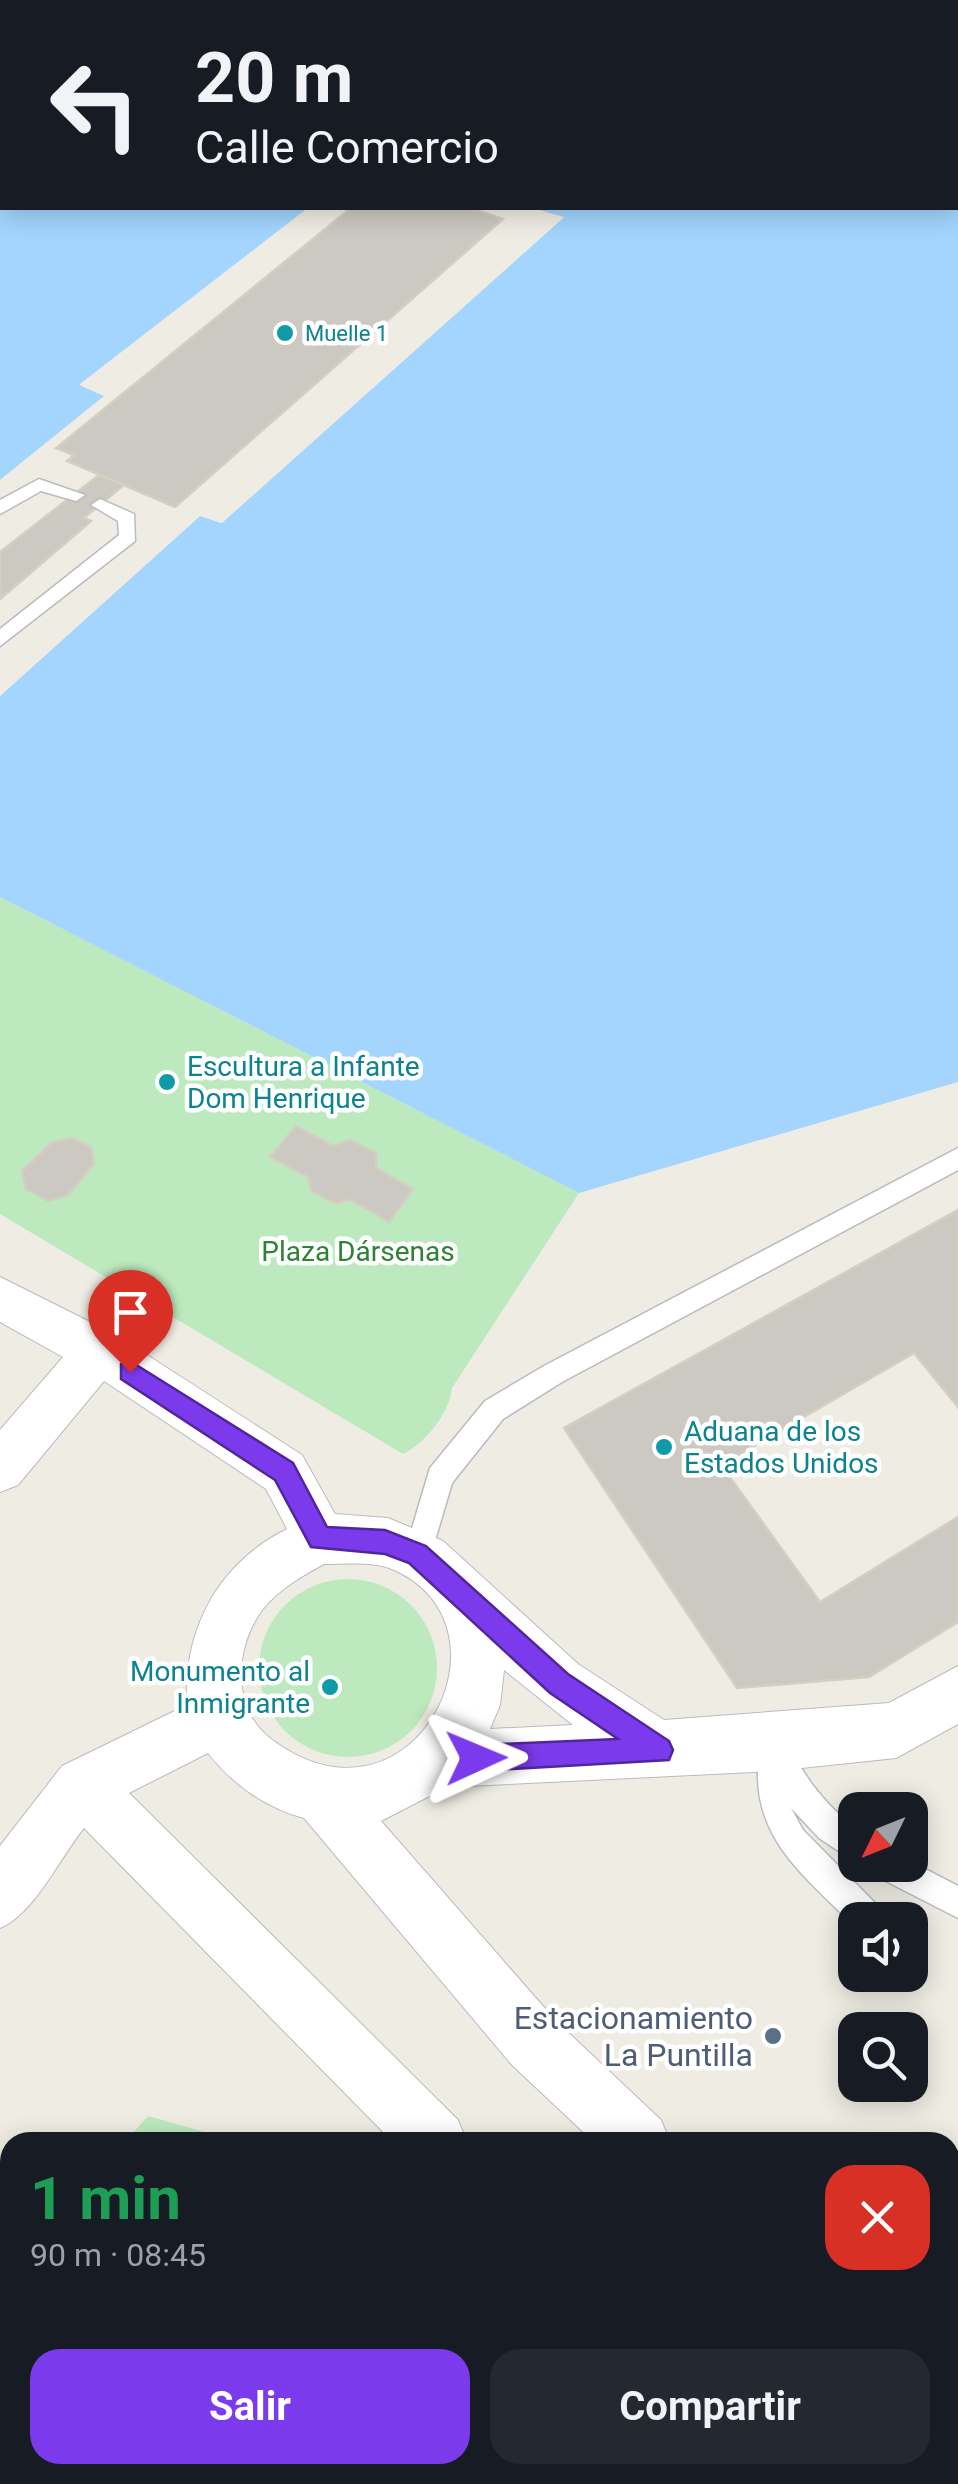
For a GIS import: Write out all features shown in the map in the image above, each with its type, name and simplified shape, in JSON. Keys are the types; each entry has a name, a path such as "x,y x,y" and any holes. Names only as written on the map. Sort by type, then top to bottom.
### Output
{"street":[{"path":"0,1298 99,1352 284,1472 320,1539"},
{"path":"0,1468 99,1352"},
{"path":"460,1593 477,1633 480,1677 468,1720 441,1758 406,1784 380,1793 324,1798 281,1783 246,1756 218,1718 215,1674 223,1630 244,1591 276,1561 320,1539 385,1542 418,1554 559,1684 659,1750"},
{"path":"441,1758 773,1743 896,1730 958,1692"},
{"path":"0,1899 35,1844 82,1786 218,1718"},
{"path":"82,1786 426,2132"},
{"path":"324,1798 534,2043 628,2132"}],"lane":[{"path":"0,508 38,485 76,495"},
{"path":"0,639 128,537 126,518 100,505"},
{"path":"418,1554 440,1478 494,1410 958,1158"},
{"path":"773,1743 792,1789 838,1835"},
{"path":"773,1743 772,1801 792,1841 852,1902"},
{"path":"919,1882 958,1903"}],"green space":[{"name":"Plaza Dársenas","path":"0,897 579,1193 452,1388 441,1417 411,1449 403,1454 0,1214"},
{"path":"348,1579 382,1585 411,1605 431,1634 437,1668 431,1702 411,1731 382,1751 348,1757 314,1751 285,1731 265,1702 259,1668 265,1634 285,1605 314,1585"},
{"path":"148,2116 205,2132 134,2132"}],"water":[{"path":"0,210 305,210 80,384 105,396 0,480"},
{"path":"541,210 958,210 958,1082 579,1193 0,897 0,696 201,515 222,523 563,218"}],"pier":[{"path":"305,210 310,210 89,384 108,392 109,399 0,485 0,480 104,396 79,385"},
{"path":"534,210 564,217 221,523 200,516 0,696 0,689 197,512 220,517 554,219"}],"building":[{"name":"Muelle 1","path":"349,210 476,210 503,219 175,507 67,461 74,455 56,448"},
{"path":"99,475 124,485 84,518 91,521 0,599 0,552"},
{"path":"296,1126 333,1146 350,1140 376,1153 376,1168 413,1189 389,1222 351,1200 335,1203 311,1191 308,1177 270,1157"},
{"path":"72,1138 91,1147 94,1164 68,1195 48,1201 26,1189 22,1171 51,1143"},
{"name":"Aduana de los Estados Unidos","path":"958,1210 958,1407 914,1353 721,1465 820,1602 958,1517 958,1622 869,1677 737,1688 564,1428"}],"place":[{"name":"Muelle 1","path":"285,333"},
{"name":"Escultura a Infante Dom Henrique","path":"167,1082"},
{"name":"Aduana de los Estados Unidos","path":"664,1447"},
{"name":"Monumento al Inmigrante","path":"330,1687"},
{"name":"Estacionamiento La Puntilla","path":"773,2036"}],"route":[{"path":"130,1372 284,1472 320,1539 385,1542 418,1554 559,1684 659,1750 476,1758"}]}
